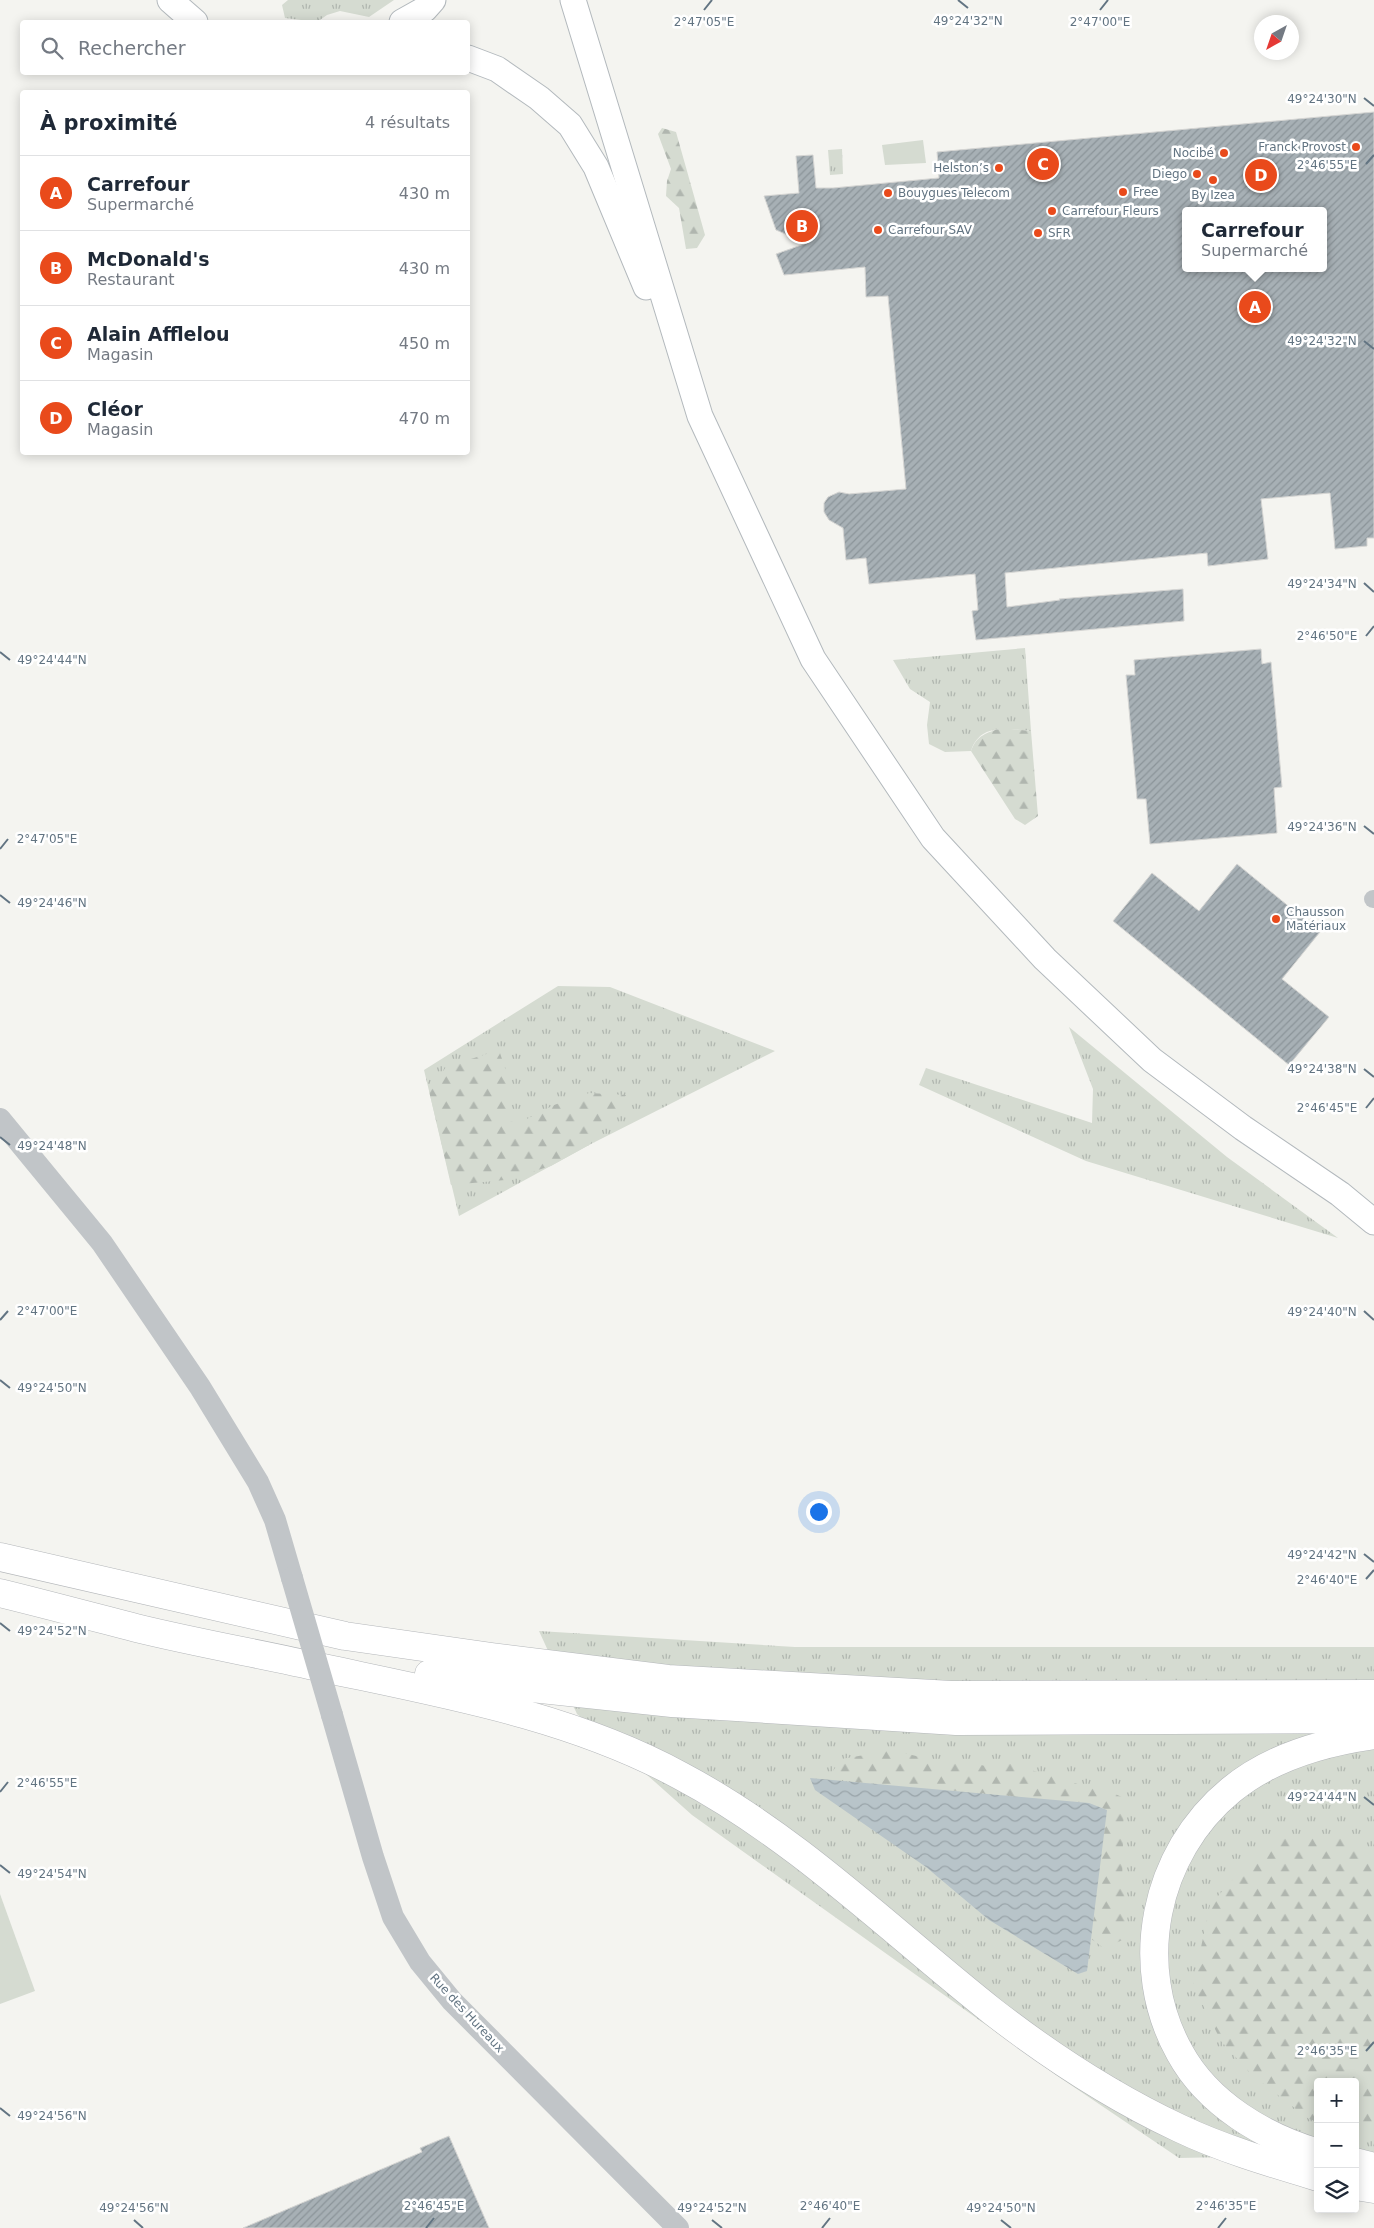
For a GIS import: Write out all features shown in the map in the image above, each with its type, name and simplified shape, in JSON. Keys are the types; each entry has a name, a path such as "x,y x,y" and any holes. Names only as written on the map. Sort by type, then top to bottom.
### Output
{"highway":[{"path":"0,1557 345,1636 492,1657 668,1678 951,1695 1370,1694"},
{"path":"0,1593 137,1628 520,1712 617,1746 680,1775 737,1808 792,1848 994,2012 1049,2052 1124,2100 1182,2130 1262,2160 1314,2176"},
{"path":"137,1628 513,1686 672,1703 956,1720 1374,1719"},
{"path":"1314,2152 1266,2134 1238,2115 1215,2097 1180,2054 1162,2013 1155,1982 1153,1952 1157,1915 1163,1890 1174,1862 1189,1835 1208,1811 1232,1789 1260,1770 1319,1745 1374,1736"},
{"path":"1359,2163 1374,2167"},
{"path":"1359,2187 1374,2189"}],"main road":[{"path":"170,0 193,20"},
{"path":"406,20 425,9 433,0"},
{"path":"573,0 700,416"},
{"path":"470,59 498,69 539,98 570,125 596,167 700,416 813,659 933,838 1045,959 1152,1060 1243,1128 1340,1194 1374,1222"}],"street":[{"name":"Rue des Hureaux","path":"0,1119 102,1243 200,1387 258,1482 275,1520 392,1917 420,1962 452,2001 674,2227"}],"green space":[{"path":"288,0 394,0 369,17 340,11 327,15 320,20 285,18 282,5"},
{"path":"662,128 676,132 705,235 697,248 686,249 679,208 666,196 667,181 671,169 658,134"},
{"path":"923,140 926,163 885,165 882,145"},
{"path":"842,149 843,174 830,175 828,150"},
{"path":"1025,648 1031,731 1004,729 988,732 975,742 971,751 945,752 929,744 927,725 930,702 910,689 893,660"},
{"path":"1002,728 1031,731 1038,816 1025,825 1015,819 971,751 976,741 983,735"},
{"path":"558,986 610,987 775,1051 589,1145 459,1216 424,1070"},
{"path":"1069,1027 1227,1157 1338,1238 1086,1161 919,1085 926,1068 1092,1123 1093,1089"},
{"path":"499,1050 506,1071 508,1121 519,1123 554,1105 589,1093 626,1095 609,1122 589,1145 551,1166 505,1180 451,1185 429,1091 446,1067"},
{"path":"539,1631 795,1647 1374,1647 1374,2153 1359,2154 1359,2078 1314,2078 1314,2155 1179,2158 1059,2077 692,1815 577,1714"},
{"path":"892,1750 928,1759 997,1767 1004,1762 1091,1788 1102,1788 1124,1798 1122,1884 1128,1911 1125,1939 1104,1948 1091,1939 1107,1810 1089,1803 844,1781 832,1772 842,1759"},
{"path":"1290,1834 1331,1836 1353,1840 1374,1861 1374,2135 1359,2136 1359,2078 1314,2078 1314,2121 1309,2119 1252,2075 1221,2041 1193,1985 1210,1905 1258,1851"},
{"path":"0,1894 35,1991 0,2004"}],"water":[{"path":"810,1778 1089,1803 1107,1810 1087,1971 1078,1974 989,1920 926,1867 815,1790"}],"building":[{"path":"1374,112 1374,538 1367,538 1367,546 1335,549 1330,493 1261,499 1268,559 1208,566 1207,553 1005,573 1007,607 1059,599 1183,589 1184,621 976,640 972,611 978,610 975,574 869,584 866,558 846,560 843,528 829,520 824,512 824,503 828,497 839,492 849,494 906,489 888,296 866,297 865,267 784,275 776,254 807,243 776,230 764,196 799,193 796,156 813,155 816,188 939,178 937,152"},
{"path":"1261,649 1262,664 1271,662 1282,787 1274,788 1277,833 1150,844 1146,799 1137,799 1126,675 1135,675 1134,660"},
{"path":"1237,864 1320,932 1282,979 1329,1017 1289,1065 1113,921 1152,873 1199,911"},
{"path":"449,2136 489,2228 243,2228 422,2152 420,2148"}],"place":[{"name":"Franck Provost","path":"1356,147"},
{"name":"Nocibé","path":"1224,153"},
{"name":"Alain Afflelou","path":"1043,164"},
{"name":"Helston’s","path":"999,168"},
{"name":"Diego","path":"1197,174"},
{"name":"Cléor","path":"1261,175"},
{"name":"By Izea","path":"1213,180"},
{"name":"Free","path":"1123,192"},
{"name":"Bouygues Telecom","path":"888,193"},
{"name":"Carrefour Fleurs","path":"1052,211"},
{"name":"McDonald's","path":"802,226"},
{"name":"Carrefour SAV","path":"878,230"},
{"name":"SFR","path":"1038,233"},
{"name":"Carrefour","path":"1255,307"},
{"name":"Chausson Matériaux","path":"1276,919"}]}
